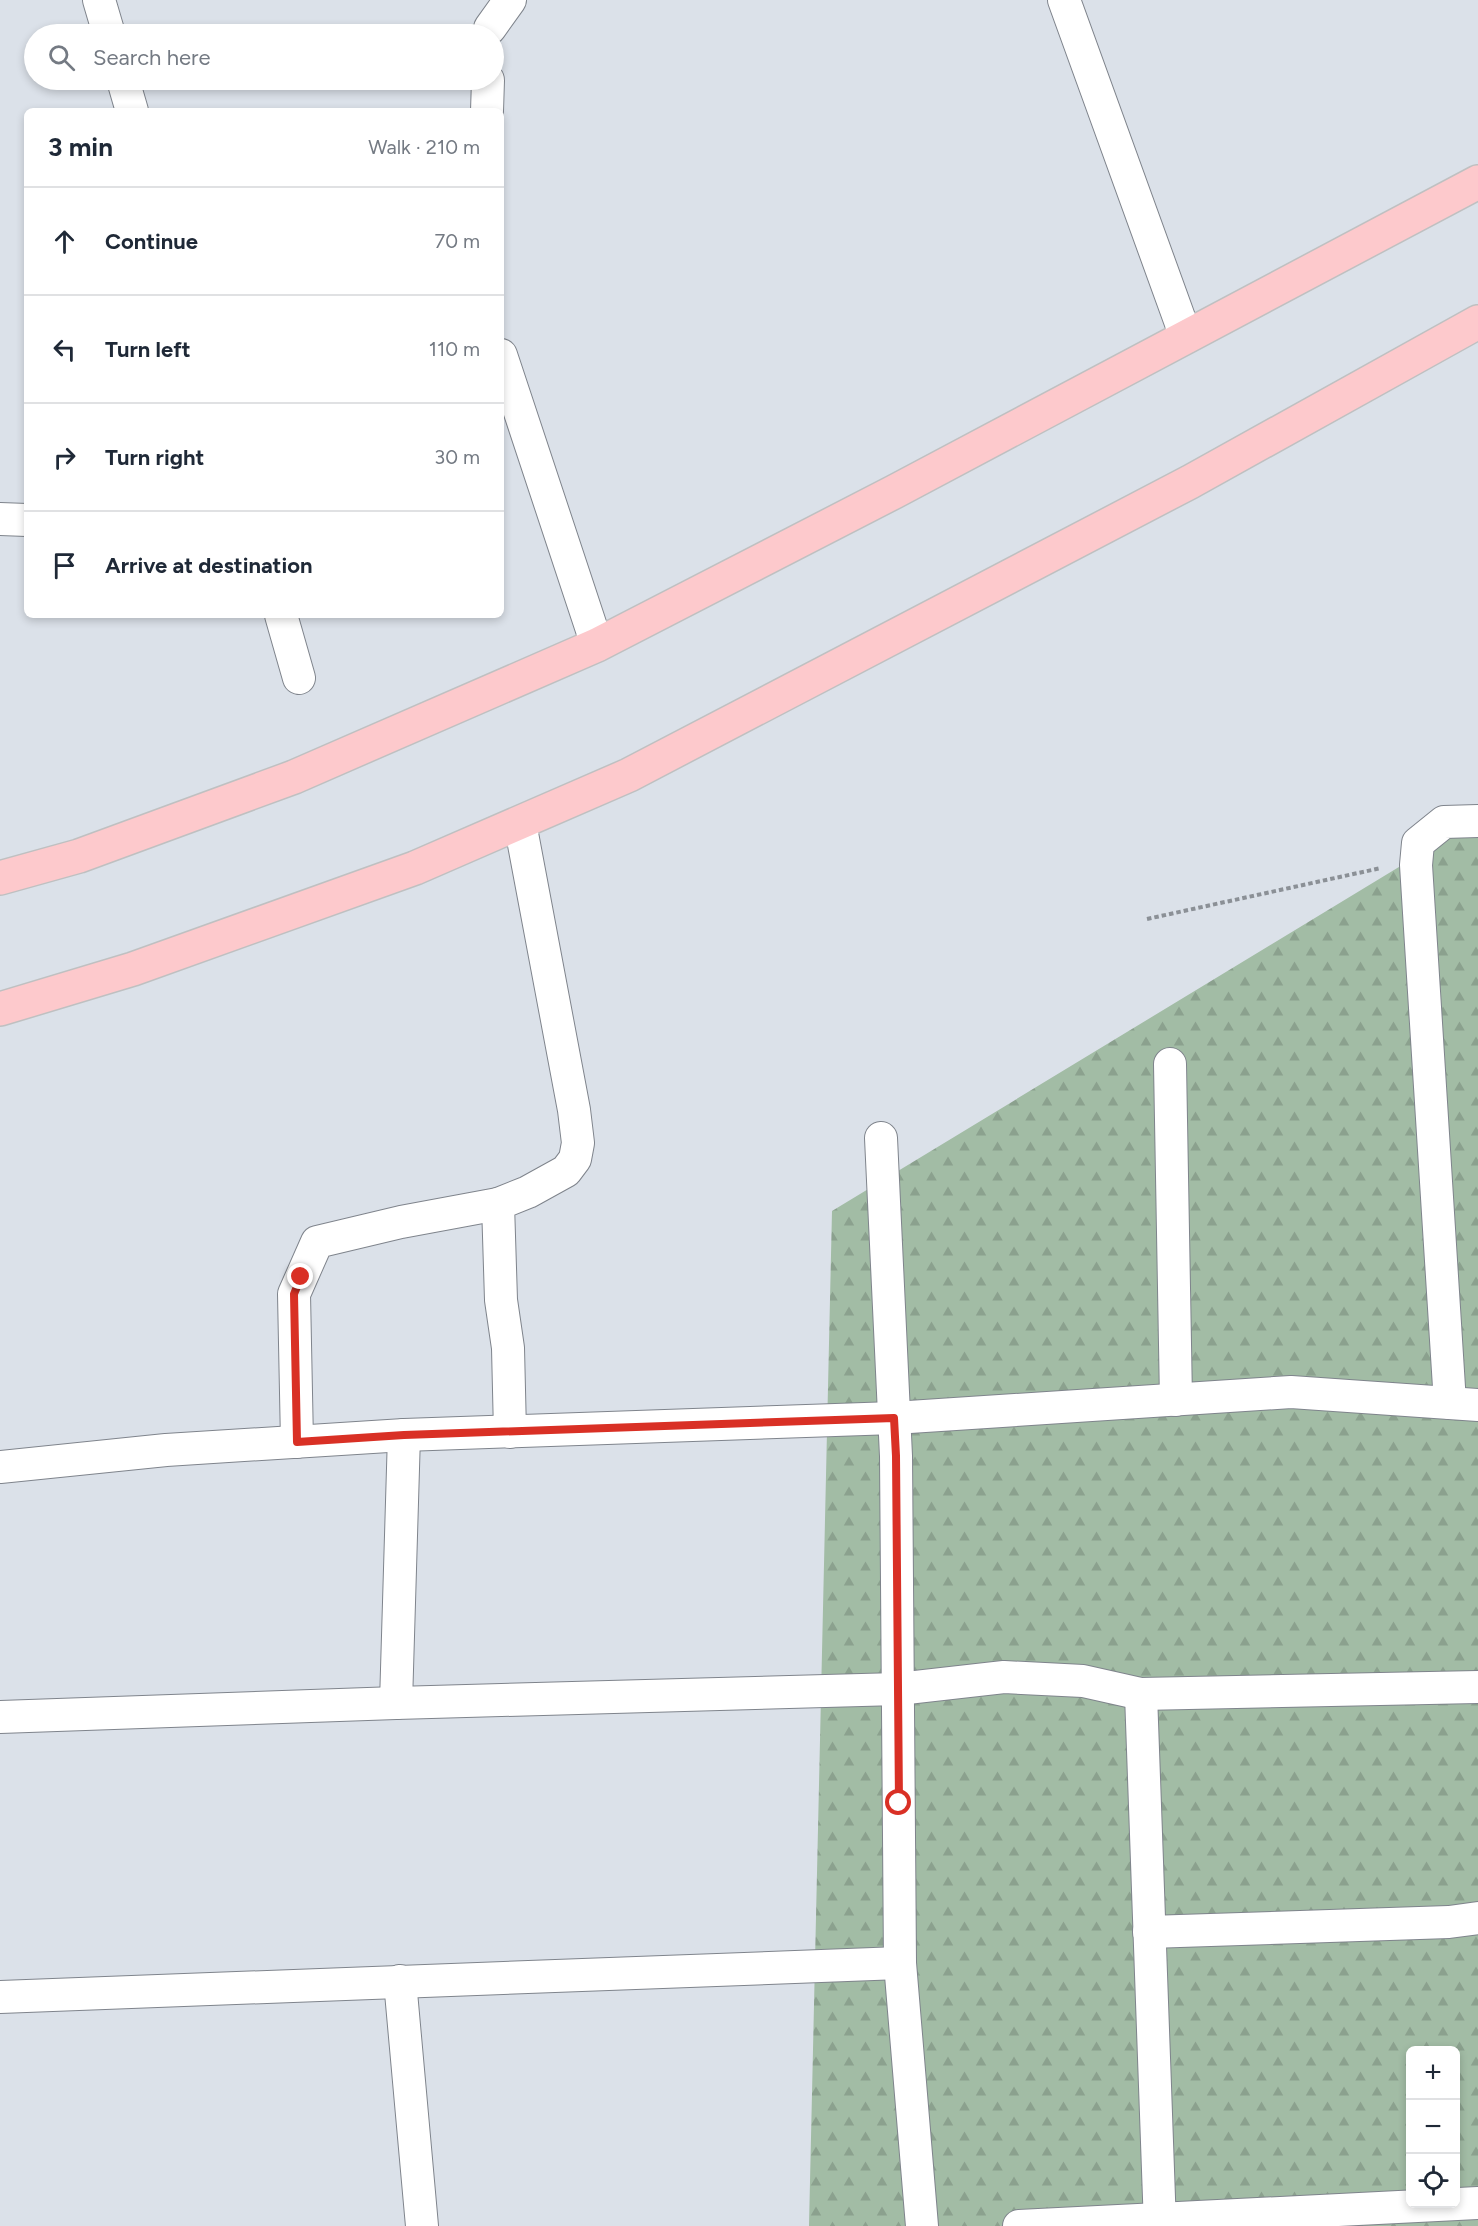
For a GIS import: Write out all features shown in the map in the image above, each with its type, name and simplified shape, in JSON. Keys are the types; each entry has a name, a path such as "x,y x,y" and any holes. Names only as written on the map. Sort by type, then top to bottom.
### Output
{"main road":[{"path":"0,878 79,856 294,777 597,645 1478,182"},
{"path":"0,1009 133,969 404,872 629,775 1137,510 1478,322"}],"street":[{"path":"99,0 106,24"},
{"path":"489,21 510,0"},
{"path":"1064,0 1186,337"},
{"path":"126,90 131,108"},
{"path":"488,90 488,108"},
{"path":"504,364 597,645"},
{"path":"0,519 24,520"},
{"path":"282,618 299,678"},
{"path":"0,1467 166,1450 404,1435 894,1418 1291,1392 1464,1404 1416,866 1418,843 1444,822 1478,821"},
{"path":"297,1442 294,1294 317,1242 401,1222 498,1204 528,1192 566,1172 575,1159 578,1143 574,1110 520,823"},
{"path":"1170,1064 1176,1400"},
{"path":"881,1138 896,1456 900,1964 922,2226"},
{"path":"498,1204 501,1300 508,1348 510,1432"},
{"path":"396,1703 404,1435"},
{"path":"0,1717 898,1689 1004,1677 1083,1681 1141,1694 1478,1687"},
{"path":"1141,1694 1159,2222"},
{"path":"1149,1932 1449,1922 1478,1918"},
{"path":"0,1997 900,1964"},
{"path":"400,1981 422,2226"},
{"path":"1019,2226 1159,2222 1478,2203"}],"path":[{"path":"1147,919 1382,868 1416,866"}],"green space":[{"path":"1478,819 1478,2226 809,2226 832,1211"}],"route":[{"path":"301,1277 294,1294 297,1442 404,1435 894,1418 899,1803"}]}
